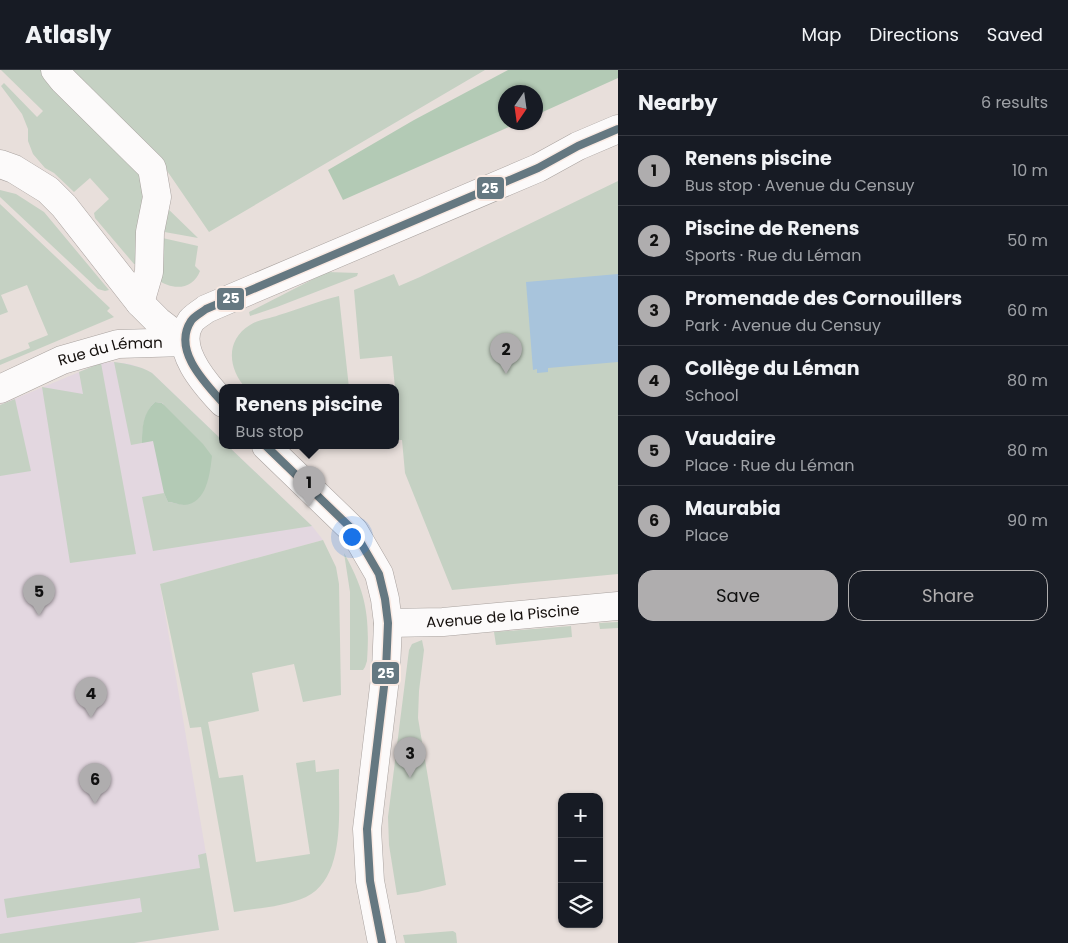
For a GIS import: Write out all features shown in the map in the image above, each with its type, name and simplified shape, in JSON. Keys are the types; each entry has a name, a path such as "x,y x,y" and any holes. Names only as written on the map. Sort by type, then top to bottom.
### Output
{"street":[{"path":"55,70 152,168 158,196 150,232 149,272 140,302"},
{"name":"Rue du Léman","path":"0,389 62,360 118,344 185,342 186,330 192,320 206,309 538,168 578,146 618,129"},
{"path":"0,164 14,169 48,190 64,206 140,302 158,321 185,342 195,369 204,383 219,399"},
{"path":"269,449 354,531 379,574 385,599 388,623 386,670 382,718 367,829 370,881 382,943"},
{"name":"Avenue de la Piscine","path":"388,623 443,622 618,606"}],"shaded area":[{"path":"101,363 130,364 152,373 219,437 219,449 231,449 312,526 323,540 160,584 219,930 134,943 0,943 0,405"}],"green space":[{"path":"1,70 44,70 146,175 140,263 134,264 95,218 94,213 109,199 90,178 74,192 54,173 45,168 33,154 28,141 28,129 22,114 1,86 4,83 37,117 43,111"},
{"path":"64,70 485,70 209,232 161,162"},
{"path":"508,70 618,70 618,78 543,112 543,85 498,85 498,130 502,130 343,200 328,170 414,120"},
{"path":"618,181 618,574 452,590 405,473 402,440 399,440 399,384 395,384 392,356 360,359 354,290 394,274 399,286"},
{"path":"0,190 16,194 44,212 109,290 98,289 0,197"},
{"path":"0,204 110,308 107,311 114,317 0,365 0,360 30,348 28,343 48,335 27,285 1,295 8,312 0,315"},
{"path":"163,204 198,238 159,231"},
{"path":"158,237 198,246 195,266 200,271 192,282 182,287 175,287 157,279"},
{"path":"327,272 358,273 357,276 250,316 249,312"},
{"path":"339,296 349,384 243,384 236,372 232,355 236,338 242,331 257,321"},
{"path":"114,362 134,366 152,373 219,437 219,449 231,449 312,526 153,551 142,497 164,493 168,502 185,505 163,403 155,402 151,406 143,427 142,443 131,445"},
{"path":"101,363 136,554 70,563 42,387 83,394 79,372"},
{"path":"15,399 31,471 0,476 0,405"},
{"path":"155,402 162,403 203,444 212,456 206,486 198,499 192,503 184,505 168,502 164,493 153,441 142,443 144,421 148,411"},
{"path":"323,540 336,567 339,584 341,695 303,702 294,664 252,673 259,711 208,722 219,778 243,775 256,862 310,854 296,763 315,760 316,772 339,769 338,840 334,858 328,874 319,887 306,897 280,905 234,912 201,727 190,728 160,584"},
{"path":"344,553 362,592 367,617 367,661 363,670 350,670 350,592"},
{"path":"618,622 618,628 600,629 599,623"},
{"path":"571,626 572,637 496,645 494,632"},
{"path":"422,640 424,650 418,718 446,885 397,895 389,845 388,817 409,650 412,644"},
{"path":"206,853 219,930 134,943 0,943 0,934 142,912 140,898 7,918 4,899 200,868 198,855"},
{"path":"453,931 456,933 457,943 405,943 403,935"}],"water":[{"path":"618,274 618,362 548,368 548,372 537,373 537,369 533,370 526,282"}],"transit line":[{"name":"25","path":"219,398 193,365 185,343 186,332 191,321 206,309 538,168 578,146 618,129"},
{"name":"25","path":"269,449 354,531 379,574 385,599 388,623 386,670 367,829 370,881 382,943"}],"place":[{"name":"Piscine de Renens","path":"506,374"},
{"name":"Renens piscine","path":"309,507"},
{"name":"Vaudaire","path":"39,616"},
{"name":"Collège du Léman","path":"91,718"},
{"name":"Promenade des Cornouillers","path":"410,778"},
{"name":"Maurabia","path":"95,804"}]}
